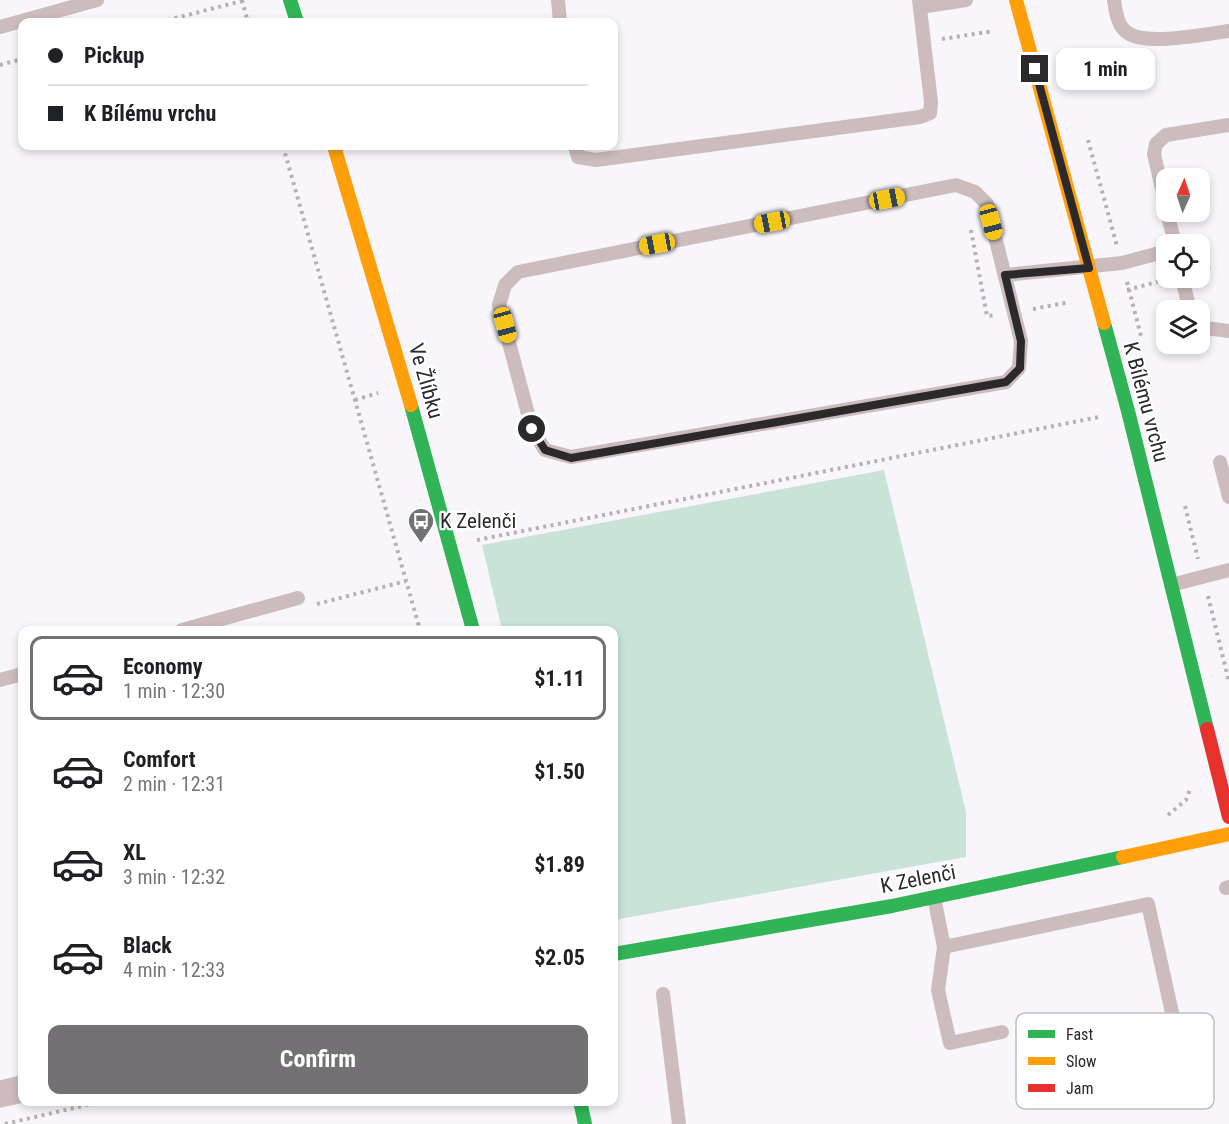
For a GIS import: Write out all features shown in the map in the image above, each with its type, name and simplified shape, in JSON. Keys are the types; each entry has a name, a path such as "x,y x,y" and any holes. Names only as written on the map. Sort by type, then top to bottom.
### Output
{"street":[{"path":"290,0 296,18"},
{"name":"K Bílému vrchu","path":"1016,0 1128,411 1229,818"},
{"name":"Ve Žlíbku","path":"335,150 405,385 472,626"},
{"name":"K Zelenči","path":"618,953 934,897 1229,834"},
{"path":"0,1094 18,1090"},
{"path":"581,1106 585,1124"}],"lane":[{"path":"32,18 97,0"},
{"path":"558,0 560,18"},
{"path":"576,150 578,157 596,160 920,117 930,113 931,102 919,3 966,0"},
{"path":"1114,0 1117,20 1128,34 1152,40 1229,31"},
{"path":"0,27 18,22"},
{"path":"1157,168 1154,154 1156,144 1166,135 1229,125"},
{"path":"956,185 975,192 987,204 1005,275 1021,341 1020,368 1006,382 571,458 545,450 532,429 499,304 505,285 518,272 956,185"},
{"path":"1005,275 1089,268 1122,263 1156,254"},
{"path":"1210,329 1229,331"},
{"path":"1220,462 1229,497"},
{"path":"1171,585 1229,570"},
{"path":"196,626 298,598"},
{"path":"0,680 18,675"},
{"path":"934,897 944,947 938,990 950,1043 1002,1032"},
{"path":"944,947 1148,904 1172,1013"},
{"path":"663,994 680,1124"}],"path":[{"path":"175,18 242,0 247,18"},
{"path":"924,42 1023,25"},
{"path":"0,65 18,60"},
{"path":"284,150 419,626"},
{"path":"355,400 382,392"},
{"path":"474,530 477,541 1128,411"},
{"path":"298,598 312,606 406,581"},
{"path":"5,1124 82,1106"}],"green space":[{"path":"884,470 966,812 966,857 618,919 618,626 501,626 482,545"}],"traffic: fast":[{"path":"290,0 296,18"},
{"path":"1104,323 1207,729"},
{"path":"411,405 472,626"},
{"path":"618,953 892,906 1123,857"},
{"path":"581,1106 585,1124"}],"traffic: slow":[{"path":"1016,0 1104,323"},
{"path":"335,150 411,405"},
{"path":"1123,857 1229,834"}],"traffic: jam":[{"path":"1207,729 1229,817"}],"place":[{"name":"K Zelenči","path":"421,544"}],"route":[{"path":"532,429 545,450 571,458 1006,382 1020,368 1021,341 1005,275 1089,268 1035,69"}]}
